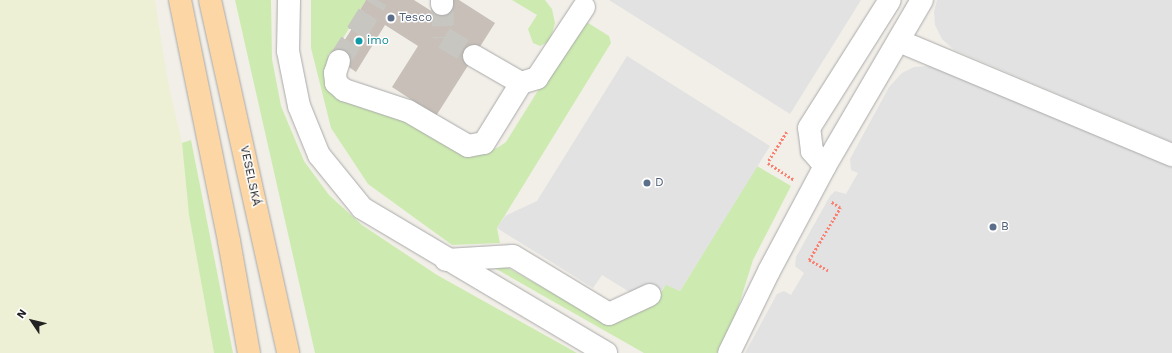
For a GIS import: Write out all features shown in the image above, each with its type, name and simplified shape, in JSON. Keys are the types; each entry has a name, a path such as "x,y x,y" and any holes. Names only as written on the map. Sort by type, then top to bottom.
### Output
{"main road":[{"path":"180,0 230,241 249,353"},
{"name":"VESELSKÁ","path":"210,0 288,353"}],"lane":[{"path":"289,0 288,51 299,106 319,155 362,208 446,260 606,353"},
{"path":"825,166 812,150 809,128 890,0"},
{"path":"729,353 769,271 825,166 922,0"},
{"path":"339,61 334,73 336,83 344,90 408,111 468,146 484,144 521,83 537,78 584,7"},
{"path":"899,41 1172,155"},
{"path":"474,56 521,83"},
{"path":"446,260 514,256 609,314 650,294"}],"green space":[{"path":"0,0 155,0 167,77 182,143 189,215 214,353 0,353"},
{"path":"235,0 271,0 272,59 281,106 304,161 329,195 362,225 437,275 577,353 315,353"},
{"path":"311,0 366,0 336,50 328,54 332,60 327,71 485,152 497,148 506,142 580,23 585,21 609,36 611,43 497,228 500,243 452,245 368,184 331,128 311,48"},
{"path":"512,0 545,0 552,9 555,23 550,41 540,46 533,43 528,29 537,15"},
{"path":"191,140 233,353 214,353 189,215 182,143"},
{"path":"757,166 791,186 753,260 731,330 717,353 644,353 491,266 499,263 594,316 658,297 666,284 680,291"}],"shaded area":[{"path":"609,0 861,0 790,114"},
{"path":"937,0 1172,0 1172,142 954,50 942,39 935,25 934,12"},
{"name":"D","path":"627,56 770,146 680,291 666,285 649,304 602,275 593,288 497,228 505,216 537,201"},
{"name":"B","path":"931,66 1172,167 1172,353 745,353 777,294 784,291 791,295 804,273 795,266 796,257 830,196 835,191 846,194 858,173 851,170 850,159 889,87 902,73 914,67"}],"building":[{"path":"366,0 414,0 436,14 445,0 459,0 495,23 436,116 392,87 418,46 385,25 356,72 334,57 363,11 360,10"}],"tunnel":[{"path":"339,61 377,0"},
{"path":"442,4 444,38 474,56"}],"place":[{"name":"Tesco","path":"391,18"},
{"name":"imo","path":"359,41"},
{"name":"D","path":"647,183"},
{"name":"B","path":"993,227"}]}
